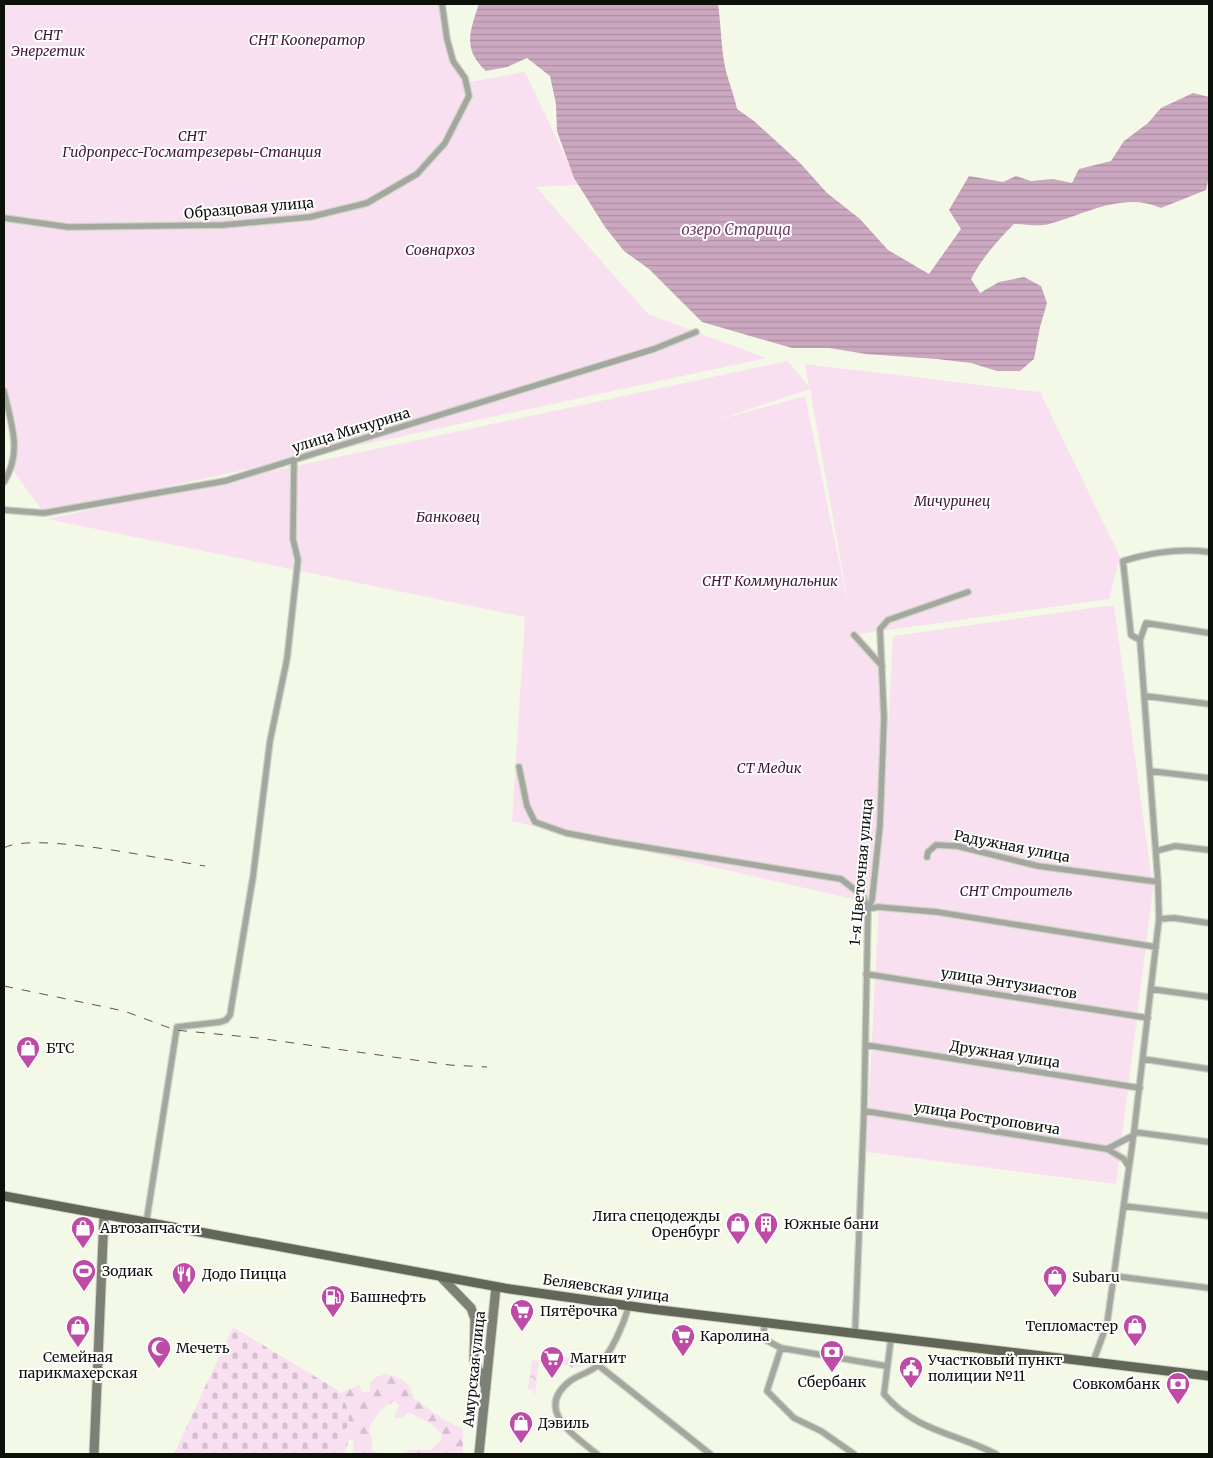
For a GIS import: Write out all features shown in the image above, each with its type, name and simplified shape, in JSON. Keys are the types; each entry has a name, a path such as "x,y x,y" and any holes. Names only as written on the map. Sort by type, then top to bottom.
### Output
{"main road":[{"name":"Беляевская улица","path":"4,1196 146,1224 496,1287 629,1306 1209,1376"}],"street":[{"name":"Образцовая улица","path":"4,218 68,227 223,225 310,217 367,203 417,174 445,143 469,96 465,78 453,61 447,39 442,4"},
{"name":"улица Мичурина","path":"4,510 44,513 225,480 654,350 696,332"},
{"path":"4,391 15,455 12,469 4,482"},
{"path":"146,1224 176,1027 220,1022 230,1015 253,877 270,741 287,659 298,560 293,539 294,460"},
{"path":"1140,640 1131,635 1123,561 1151,552 1189,549 1209,552"},
{"name":"1-я Цветочная улица","path":"855,1334 864,1112 868,909 872,900 880,824 884,718 880,629 888,620 968,592"},
{"path":"1092,1362 1108,1324 1140,1088 1159,919 1156,851 1140,640 1146,623 1209,632"},
{"path":"854,635 883,668"},
{"path":"1145,696 1209,704"},
{"path":"519,766 527,806 534,822 566,833 841,879 863,896 868,909 878,907 937,912 1156,947"},
{"path":"1150,771 1209,778"},
{"name":"Радужная улица","path":"927,857 928,852 936,845 957,846 1038,866 1158,882"},
{"path":"1156,851 1175,846 1209,850"},
{"path":"1159,919 1174,918 1209,923"},
{"name":"улица Энтузиастов","path":"866,974 1148,1018"},
{"path":"1151,989 1209,997"},
{"name":"Дружная улица","path":"866,1045 1140,1088"},
{"path":"1143,1059 1209,1069"},
{"name":"улица Ростроповича","path":"864,1112 1107,1149"},
{"path":"1129,1168 1124,1159 1107,1149 1134,1133 1209,1142"},
{"path":"1124,1206 1209,1216"},
{"path":"94,1454 104,1216"},
{"path":"1114,1276 1209,1288"},
{"path":"442,1278 471,1308 475,1319 474,1360 487,1389"},
{"name":"Амурская улица","path":"479,1454 496,1287"},
{"path":"597,1454 560,1422 555,1406 563,1388 570,1381 598,1365 623,1327 629,1306"},
{"path":"764,1321 764,1339 781,1348 886,1366"},
{"path":"891,1338 884,1394 908,1418 996,1454"},
{"path":"781,1348 767,1391 794,1418 821,1431 854,1454"},
{"path":"598,1365 710,1454"}],"green space":[{"path":"4,4 444,4 450,61 464,83 525,72 579,185 536,187 648,314 766,358 44,513 12,469 17,426 4,406"},
{"path":"788,361 809,387 805,364 1040,392 1120,557 1109,599 860,634 883,667 879,838 882,839 893,636 1114,605 1152,881 1154,882 1116,1184 866,1152 879,905 512,821 525,617 47,519","holes":["810,389 848,604 805,396 714,421"]},
{"path":"233,1327 339,1391 347,1408 348,1422 336,1454 174,1454"},
{"path":"570,1355 578,1356 578,1360 589,1362 586,1366 571,1368 569,1365 556,1364 557,1356 569,1358"},
{"path":"532,1360 539,1361 535,1394 533,1394 534,1390 528,1389"},
{"path":"386,1374 397,1377 408,1384 414,1399 443,1419 463,1429 463,1454 400,1454 409,1450 431,1450 441,1441 442,1434 417,1416 407,1413 401,1418 394,1418 399,1405 395,1401 379,1412 369,1429 372,1450 380,1454 352,1454 353,1440 349,1439 345,1454 336,1454 346,1431 349,1417 346,1402 341,1393 359,1385 363,1393 370,1391 370,1383 376,1377"}],"water":[{"name":"озеро Старица","path":"479,4 718,4 725,67 737,109 754,121 800,163 827,193 860,219 888,250 929,274 961,229 949,210 969,176 1003,182 1016,176 1031,181 1053,179 1072,183 1079,169 1111,161 1124,141 1148,123 1161,108 1193,93 1209,97 1209,177 1206,190 1161,208 1147,203 1119,203 1045,225 1014,224 990,250 971,279 980,293 999,282 1024,277 1041,286 1047,303 1034,359 1020,371 997,371 971,363 866,354 829,348 792,348 702,322 649,269 624,251 605,227 574,178 557,131 556,104 550,76 527,58 507,67 486,71 478,63 471,47 470,39"}],"railway":[{"path":"4,848 20,844 70,845 101,848 205,866"},
{"path":"4,986 124,1011 175,1030 258,1038 450,1065 487,1067"}],"place":[{"name":"БТС","path":"28,1069"},
{"name":"Лига спецодежды Оренбург","path":"738,1245"},
{"name":"Южные бани","path":"766,1245"},
{"name":"Автозапчасти","path":"83,1249"},
{"name":"Зодиак","path":"84,1292"},
{"name":"Додо Пицца","path":"184,1295"},
{"name":"Subaru","path":"1055,1298"},
{"name":"Башнефть","path":"333,1318"},
{"name":"Пятёрочка","path":"522,1332"},
{"name":"Тепломастер","path":"1135,1347"},
{"name":"Семейная парикмахерская","path":"78,1348"},
{"name":"Каролина","path":"683,1357"},
{"name":"Мечеть","path":"159,1369"},
{"name":"Сбербанк","path":"832,1373"},
{"name":"Магнит","path":"552,1379"},
{"name":"Участковый пункт полиции №11","path":"911,1389"},
{"name":"Совкомбанк","path":"1178,1405"},
{"name":"Дэвиль","path":"521,1444"}],"park label":[{"name":"СНТ Кооператор","path":"307,40"},
{"name":"СНТ Энергетик","path":"48,43"},
{"name":"СНТ Гидропресс-Госматрезервы-Станция","path":"192,144"},
{"name":"Совнархоз","path":"440,250"},
{"name":"Мичуринец","path":"952,501"},
{"name":"Банковец","path":"448,517"},
{"name":"СНТ Коммунальник","path":"770,581"},
{"name":"СТ Медик","path":"769,768"},
{"name":"СНТ Строитель","path":"1016,891"}]}
